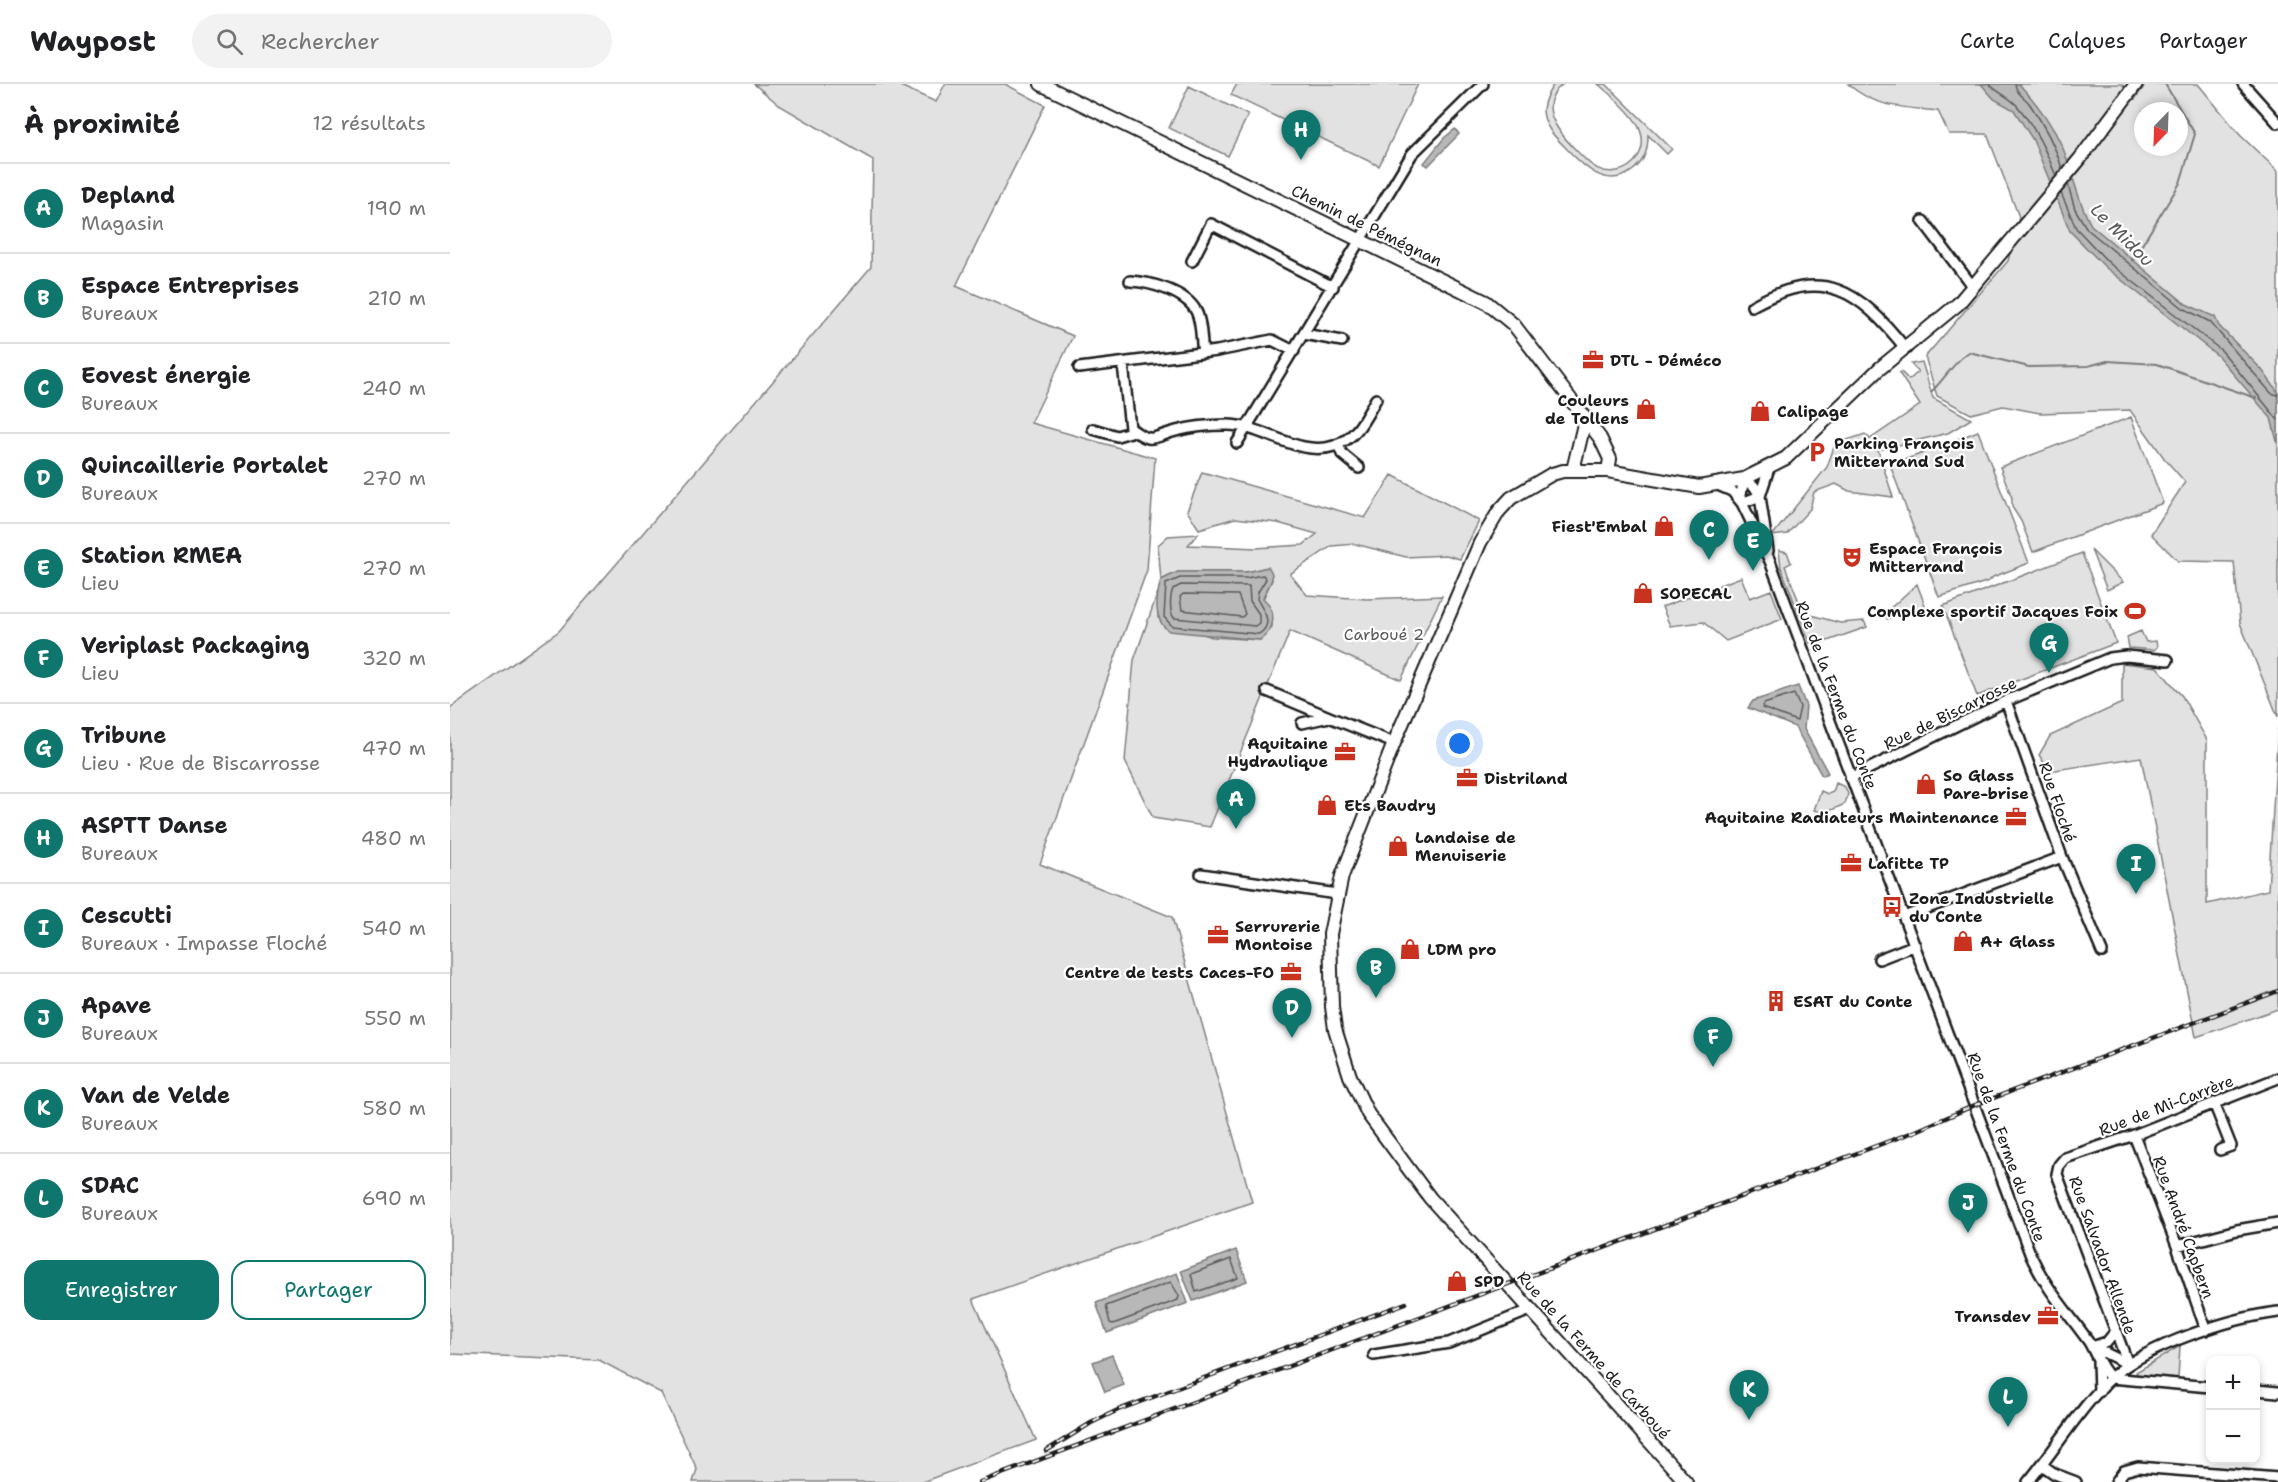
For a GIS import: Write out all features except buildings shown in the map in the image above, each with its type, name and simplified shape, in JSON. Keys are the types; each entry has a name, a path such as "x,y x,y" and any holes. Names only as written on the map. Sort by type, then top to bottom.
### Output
{"street":[{"name":"Chemin de Pémégnan","path":"1041,84 1486,302 1514,325 1585,420 1610,459 1608,471"},
{"path":"1237,443 1412,154 1483,84"},
{"path":"1744,479 1769,468 1798,449 1879,369 1943,318 1973,287 2036,213 2136,84"},
{"path":"2243,84 2278,123"},
{"path":"1192,261 1213,220 1333,287"},
{"path":"1923,221 1973,287"},
{"path":"1130,281 1145,281 1188,300 1197,313 1203,353"},
{"path":"1752,306 1774,293 1802,287 1828,285 1854,297 1881,319 1906,349"},
{"path":"1304,334 1342,341"},
{"path":"1319,338 1320,348"},
{"path":"1079,368 1203,353 1272,339 1294,351"},
{"path":"1123,364 1130,428 1141,437 1157,440 1175,431 1228,425 1307,447 1338,444 1355,434 1376,399"},
{"path":"1573,470 1585,420"},
{"path":"1093,429 1117,436 1134,431"},
{"path":"1338,444 1342,454 1359,468"},
{"name":"Rue de la Ferme du Conte","path":"1768,557 1760,496 1769,468"},
{"name":"Rue de la Ferme de Carboué","path":"1686,1482 1430,1198 1368,1114 1350,1076 1335,1029 1329,960 1337,894 1353,842 1488,526 1511,498 1552,474 1573,470 1608,471 1681,485 1718,485 1744,479"},
{"path":"1744,479 1754,486 1760,496 1742,503 1744,479"},
{"name":"Rue de la Ferme du Conte","path":"1718,485 1732,491 1742,503 1768,557 2031,1256 2056,1303 2092,1347 2111,1378"},
{"name":"Rue de Biscarrosse","path":"1850,778 2006,701 2110,658 2127,656 2168,660"},
{"path":"1267,691 1394,743"},
{"name":"Rue Floché","path":"1904,917 2062,857 2006,701"},
{"path":"1302,723 1329,717"},
{"path":"2062,857 2102,952"},
{"path":"1201,874 1337,894"},
{"path":"1879,959 1915,945"},
{"name":"Rue de Mi-Carrère","path":"2065,1158 2134,1135 2278,1078"},
{"path":"2214,1103 2231,1146 2220,1150"},
{"name":"Rue André Capbern","path":"2134,1135 2177,1246 2206,1330"},
{"name":"Rue Salvador Allende","path":"2065,1158 2057,1174 2128,1365"},
{"path":"2177,1246 2237,1230 2278,1223"},
{"path":"1374,1355 1449,1343 1530,1310"},
{"path":"2028,1482 2099,1392 2111,1378 2128,1365 2206,1330 2278,1312"},
{"path":"2092,1347 2106,1342 2115,1332"},
{"name":"Rue de la Ferme du Conte","path":"2092,1347 2128,1365"},
{"name":"Rue de la Ferme du Conte","path":"2098,1358 2099,1392"},
{"path":"2111,1378 2206,1387"},
{"path":"2260,1390 2278,1392"},
{"path":"2042,1465 2055,1474 2076,1482"},
{"path":"2116,1482 2124,1472 2138,1467 2278,1478"}],"green space":[{"path":"754,84 896,84 936,102 945,84 1005,84 1045,105 956,286 1073,336 1031,423 1155,458 1147,570 1040,864 1172,917 1252,1202 973,1299 1036,1440 922,1482 693,1482 697,1469 661,1393 599,1360 450,1354 450,708 559,631 871,267 873,160 779,105"},
{"path":"1237,84 1418,84 1379,166 1231,95"},
{"path":"1554,84 1563,84 1551,100 1550,109 1556,126 1568,142 1596,168 1612,172 1627,167 1634,162 1641,151 1642,140 1640,129 1634,118 1598,84 1606,84 1672,149 1667,154 1648,135 1645,155 1632,171 1613,178 1596,173 1573,155 1547,126 1543,109 1544,102"},
{"path":"1848,84 2122,84 2135,99 2146,84 2198,84 2240,135 2278,171 2278,717 2240,623 2234,562 2178,561 2151,534 2185,482 2164,458 2130,410 2040,413 2003,406 1971,414 1937,396 1925,357 2008,261 2019,217 1987,134 1949,134 1938,111 1890,105 1869,98"},
{"path":"1189,86 1248,115 1228,156 1169,128"},
{"path":"1922,362 1933,398 1971,419 1948,433 1878,450 1893,497 1849,491 1836,484 1814,492 1810,509 1787,534 1772,536 1827,467 1835,444 1865,434 1870,439 1920,405 1899,373 1901,372 1909,380 1918,372 1911,364"},
{"path":"2131,417 2163,503 2033,552 2021,521 2012,507 2012,498 2000,467"},
{"path":"1978,431 2029,563 1993,577 1989,581 1939,597 1890,465 1923,453 1928,447 1939,442 1945,444"},
{"name":"Carboué 2","path":"1202,472 1365,518 1392,475 1479,521 1460,559 1446,555 1406,557 1355,544 1332,546 1290,574 1307,595 1367,599 1442,596 1401,680 1290,631 1210,827 1153,818 1125,761 1134,660 1158,592 1158,618 1212,637 1260,640 1272,628 1272,611 1263,599 1272,580 1268,567 1246,572 1178,572 1161,580 1158,545 1168,536 1198,534 1188,545 1256,548 1303,545 1317,534 1278,523 1235,518 1199,529 1187,511"},
{"path":"1779,550 1787,552 1791,563 1785,566 1805,617 1811,615 1840,623 1864,621 1867,627 1819,644 1810,643 1781,567"},
{"path":"2091,550 2123,582 2107,590"},
{"path":"2082,553 2116,643 1977,696 1943,606"},
{"path":"1741,577 1750,598 1771,590 1782,619 1726,641 1703,622 1670,626 1662,607"},
{"path":"1917,584 1925,605 1887,619 1885,613"},
{"path":"2141,631 2146,642 2156,641 2157,647 2154,650 2129,648 2127,637"},
{"path":"2122,663 2157,667 2182,696 2207,740 2207,904 2268,890 2278,728 2278,1009 2196,1037 2141,757 2049,771 2039,755 2050,736 2122,703"},
{"path":"1836,783 1845,787 1848,794 1845,804 1825,813 1814,810 1821,791 1828,794 1833,792"},
{"path":"2180,1346 2178,1378 2138,1375 2136,1372"}],"water":[{"path":"1981,84 2019,84 2043,113 2058,138 2091,225 2186,304 2215,317 2219,326 2262,370 2278,392 2278,445 2271,418 2218,356 2105,267 2070,231 2033,140 2014,110 1994,99"},
{"path":"1455,129 1459,134 1428,166 1424,163 1444,138"},
{"path":"1268,567 1272,579 1263,598 1271,608 1273,620 1269,631 1260,640 1169,631 1160,621 1157,601 1161,580 1178,572 1246,572"},
{"path":"1798,686 1806,706 1804,729 1828,773 1822,776 1795,727 1748,708 1753,701"},
{"path":"1236,1250 1247,1281 1193,1301 1181,1271"},
{"path":"1177,1273 1188,1303 1107,1333 1096,1303"},
{"path":"1112,1355 1124,1385 1105,1392 1093,1362"}],"waterway":[{"name":"Le Midou","path":"2132,261 2180,183 2195,134 2165,84"},
{"path":"1931,392 1969,352 2029,367 2088,366 2107,361 2157,364 2256,398"}],"railway":[{"path":"980,1482 1916,1131 1975,1105 2278,991"},
{"path":"1046,1451 1091,1423 1118,1410 1406,1303"}],"place":[{"name":"ASPTT Danse","path":"1301,160"},
{"name":"DTL - Déméco","path":"1593,360"},
{"name":"Couleurs de Tollens","path":"1646,409"},
{"name":"Calipage","path":"1760,411"},
{"name":"Parking François Mitterrand Sud","path":"1817,452"},
{"name":"Fiest'Embal","path":"1664,526"},
{"name":"Espace François Mitterrand","path":"1852,557"},
{"name":"Eovest énergie","path":"1709,560"},
{"name":"Station RMEA","path":"1753,571"},
{"name":"SOPECAL","path":"1643,593"},
{"name":"Complexe sportif Jacques Foix","path":"2135,611"},
{"name":"Tribune","path":"2049,673"},
{"name":"Aquitaine Hydraulique","path":"1345,752"},
{"name":"Distriland","path":"1467,778"},
{"name":"So Glass Pare-brise","path":"1926,784"},
{"name":"Ets Baudry","path":"1327,805"},
{"name":"Aquitaine Radiateurs Maintenance","path":"2016,817"},
{"name":"Depland","path":"1236,829"},
{"name":"Landaise de Menuiserie","path":"1398,846"},
{"name":"Lafitte TP","path":"1851,863"},
{"name":"Cescutti","path":"2136,894"},
{"name":"Zone Industrielle du Conte","path":"1892,907"},
{"name":"Serrurerie Montoise","path":"1218,935"},
{"name":"A+ Glass","path":"1963,941"},
{"name":"LDM pro","path":"1410,949"},
{"name":"Centre de tests Caces-FO","path":"1291,972"},
{"name":"Espace Entreprises","path":"1376,998"},
{"name":"ESAT du Conte","path":"1776,1001"},
{"name":"Quincaillerie Portalet","path":"1292,1038"},
{"name":"Veriplast Packaging","path":"1713,1067"},
{"name":"Apave","path":"1968,1233"},
{"name":"SPD","path":"1457,1281"},
{"name":"Transdev","path":"2048,1316"},
{"name":"Van de Velde","path":"1749,1420"},
{"name":"SDAC","path":"2008,1427"}]}
